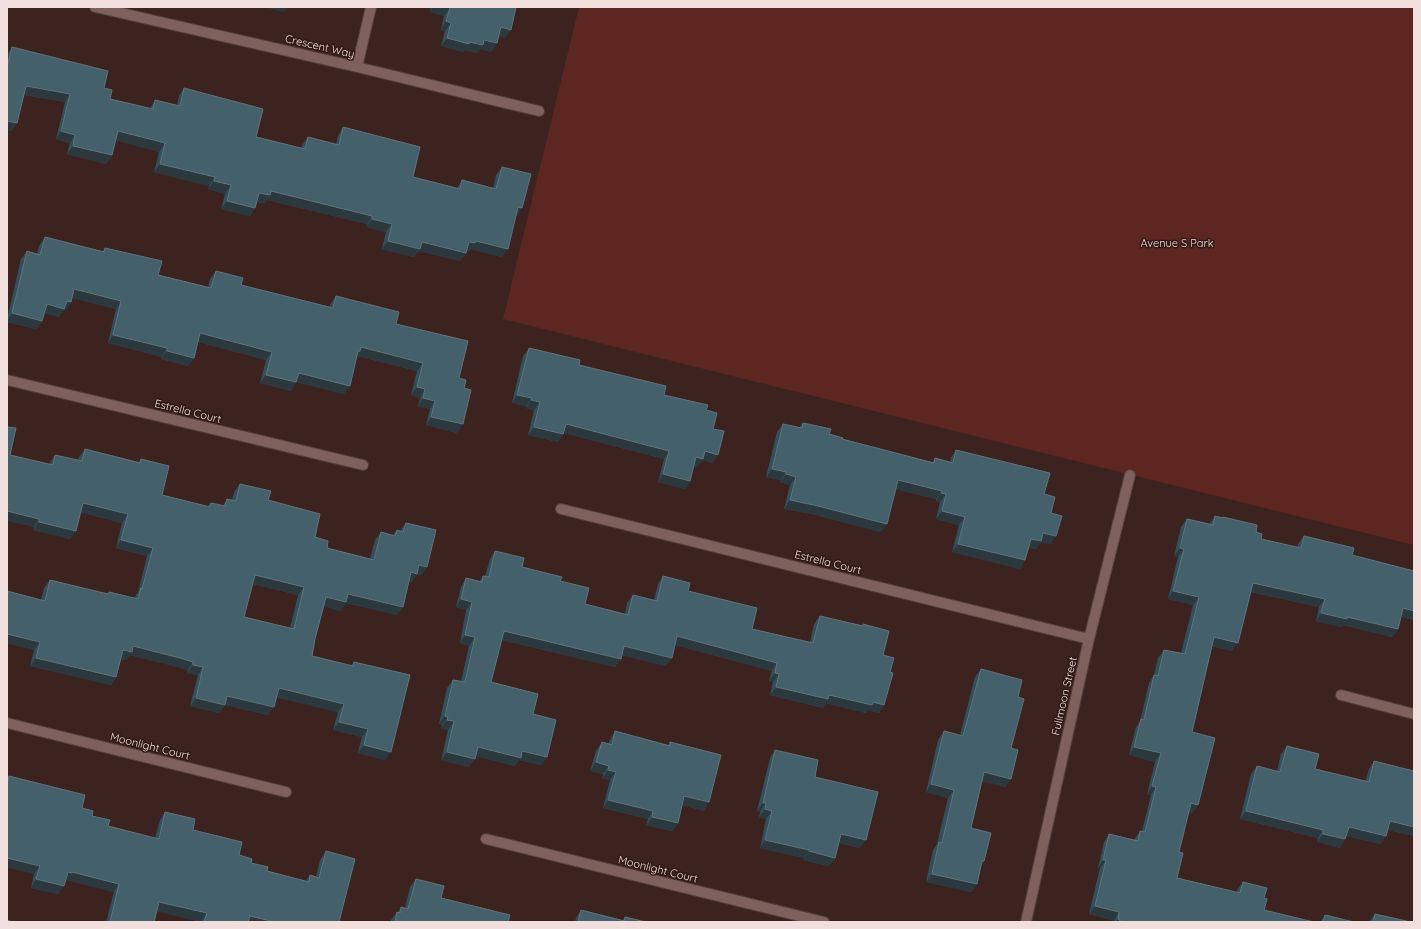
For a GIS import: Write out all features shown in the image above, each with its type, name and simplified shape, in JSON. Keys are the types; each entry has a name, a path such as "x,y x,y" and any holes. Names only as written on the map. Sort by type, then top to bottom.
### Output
{"street":[{"name":"Crescent Way","path":"95,7 539,111"},
{"path":"356,67 371,7"},
{"name":"Estrella Court","path":"7,380 363,465"},
{"name":"Fullmoon Street","path":"1026,922 1089,639 1130,476"},
{"name":"Estrella Court","path":"561,509 1089,639"},
{"path":"1341,695 1414,714"},
{"name":"Moonlight Court","path":"7,723 286,792"},
{"name":"Moonlight Court","path":"486,839 824,922"}],"green space":[{"name":"Avenue S Park","path":"579,7 1414,7 1414,545 503,319"}],"building":[{"path":"446,7 516,7 511,30 501,27 497,43 484,40 483,45 469,42 469,44 447,38 451,23 446,21 450,8"},
{"path":"12,47 108,71 104,88 112,90 110,99 153,109 155,100 180,106 184,88 263,109 256,137 305,149 308,137 339,145 343,127 420,147 413,177 460,189 462,180 496,189 502,167 531,174 522,208 518,207 508,249 476,241 475,243 469,242 466,253 422,242 420,249 388,241 392,224 372,219 372,216 271,191 270,195 259,193 255,208 227,201 231,185 214,181 215,177 160,164 165,143 118,131 112,155 73,146 75,135 61,131 70,94 26,86 17,123 7,121 7,68"},
{"path":"45,237 104,252 105,248 162,261 158,275 211,288 216,271 243,278 241,285 333,308 336,296 399,312 396,324 468,341 459,378 466,380 464,388 471,390 463,424 431,417 435,401 423,398 425,389 417,387 423,363 361,347 360,351 358,351 350,386 299,373 296,382 266,375 272,352 200,333 194,358 167,351 167,348 113,335 121,301 74,289 71,302 67,301 64,309 47,304 42,321 12,313 27,251 40,255"},
{"path":"529,348 580,360 579,365 666,386 664,395 708,405 706,410 717,413 713,429 724,431 718,455 705,451 703,459 696,457 690,481 663,474 669,451 566,424 563,434 534,427 540,402 531,400 532,398 517,395"},
{"path":"803,423 831,429 829,434 843,438 842,439 934,463 935,458 953,463 956,450 1050,473 1044,494 1055,497 1051,513 1062,516 1056,536 1043,533 1041,541 1031,539 1025,560 958,544 965,517 942,511 946,494 941,493 942,491 898,480 887,524 790,500 796,477 786,474 786,472 772,469 783,424 802,428"},
{"path":"7,427 16,428 10,455 53,465 55,455 82,461 85,449 140,463 141,459 169,466 162,495 210,507 211,503 225,506 227,499 236,501 240,484 271,491 268,500 320,514 315,537 328,541 327,548 374,560 381,532 395,536 397,530 403,532 406,523 436,530 427,567 419,565 417,574 411,572 403,607 348,594 346,602 326,597 315,639 312,656 353,666 354,662 410,675 391,752 364,745 368,729 339,722 344,704 279,688 274,707 227,696 225,705 196,698 203,667 193,665 193,662 180,658 133,646 132,652 123,650 116,677 36,658 40,642 7,634 7,591 45,601 50,580 108,594 109,592 138,599 153,548 121,540 128,514 83,503 76,531 39,522 39,519 7,511","holes":["255,575 304,587 294,629 244,617"]},
{"path":"1215,516 1257,525 1256,532 1262,534 1261,539 1301,548 1304,536 1354,548 1352,555 1414,571 1414,611 1403,608 1398,629 1347,617 1347,619 1321,613 1325,599 1253,583 1238,643 1214,637 1192,732 1215,738 1198,805 1191,803 1179,852 1183,853 1177,878 1240,893 1243,882 1267,888 1264,898 1267,899 1264,910 1314,922 1120,922 1118,919 1119,912 1095,906 1106,860 1103,860 1109,834 1138,841 1140,831 1145,832 1156,787 1152,786 1161,753 1134,747 1141,719 1144,720 1154,675 1158,676 1164,650 1185,654 1199,597 1173,591 1184,549 1180,548 1187,519 1213,525"},
{"path":"495,551 524,558 522,567 562,577 560,581 589,588 585,604 628,615 633,595 657,601 663,576 690,583 688,591 757,608 752,629 813,643 820,616 863,626 863,624 889,631 883,655 894,658 890,672 893,673 884,705 873,702 872,705 829,695 828,699 776,687 779,674 775,673 777,663 677,636 672,658 624,646 621,659 504,631 491,682 538,694 533,714 556,720 547,757 522,751 521,758 478,747 475,759 447,752 454,721 447,720 448,717 445,716 453,680 465,682 475,637 465,635 472,602 461,599 466,578 482,582 483,576 489,577"},
{"path":"981,669 1022,680 1018,697 1024,699 1011,748 1018,750 1011,779 984,772 971,828 991,833 984,861 982,861 977,884 932,874 939,842 942,843 954,790 931,784 944,731 963,736"},
{"path":"615,731 670,746 670,742 721,755 709,802 684,796 678,823 652,817 653,811 608,800 616,772 608,770 609,766 596,762 602,742 612,745"},
{"path":"1287,746 1319,754 1315,769 1369,782 1374,761 1414,771 1414,827 1390,821 1386,836 1349,827 1345,839 1323,834 1323,830 1246,811 1257,766 1280,772"},
{"path":"775,750 818,760 815,777 878,792 866,840 841,834 835,858 809,850 765,840 772,811 765,809 766,803 763,803"},
{"path":"9,776 85,795 82,808 93,811 92,816 110,820 108,826 159,839 165,812 195,819 193,830 242,842 239,855 252,859 251,863 268,867 267,871 309,882 310,875 319,878 326,851 355,859 339,922 275,922 250,916 248,922 204,922 207,913 159,902 154,922 110,922 119,884 68,872 64,886 36,879 40,866 7,858 7,783"},
{"path":"416,879 444,886 441,898 510,915 508,922 395,922 397,912 400,913 401,907 408,909"},
{"path":"581,910 624,921 625,917 646,922 578,922"},
{"path":"1375,914 1411,922 1373,922"},
{"path":"1325,915 1354,922 1323,922"}]}
